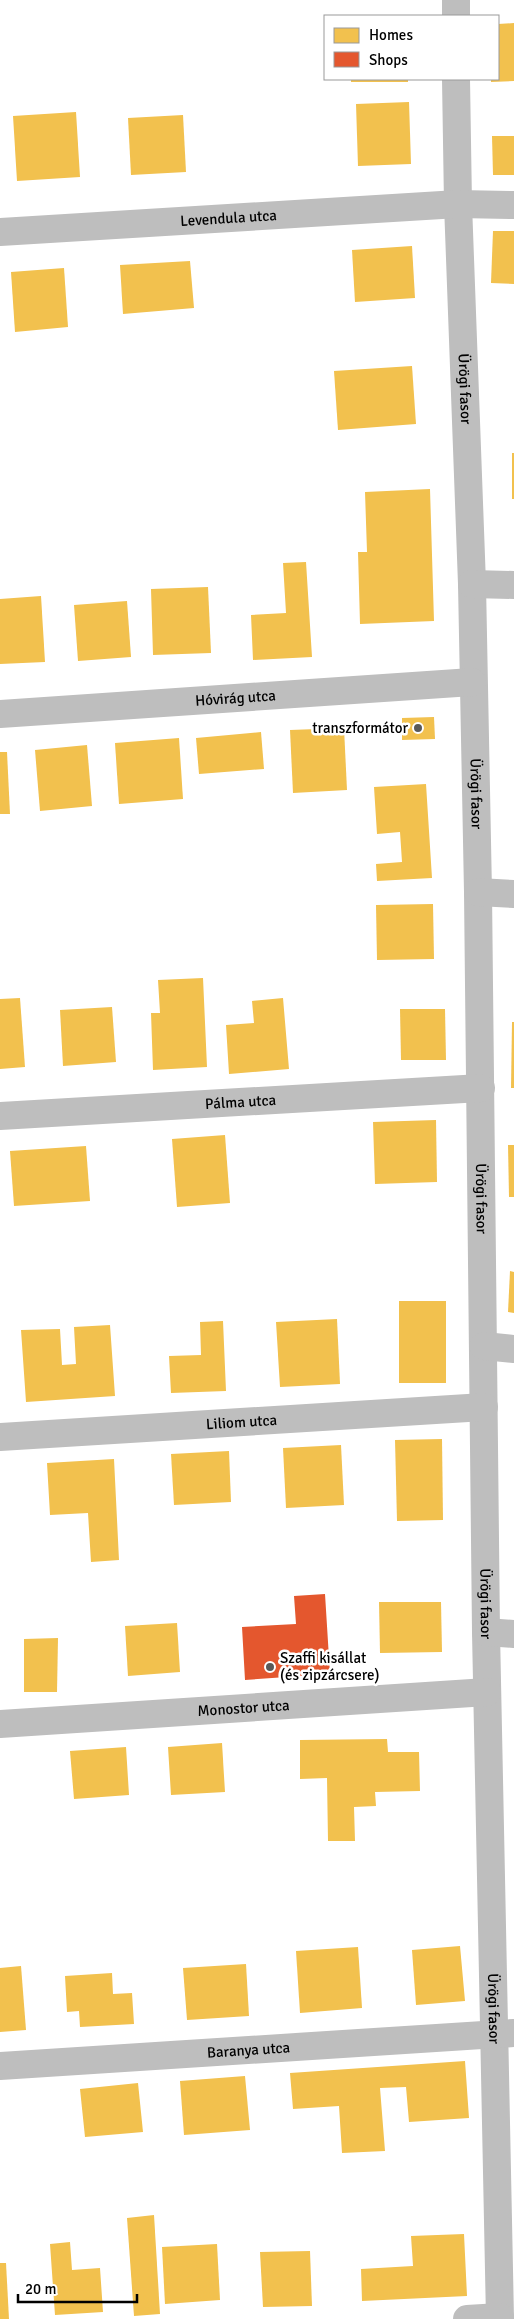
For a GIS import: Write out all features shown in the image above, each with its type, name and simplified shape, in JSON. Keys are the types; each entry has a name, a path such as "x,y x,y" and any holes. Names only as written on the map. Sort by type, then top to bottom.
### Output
{"street":[{"path":"456,0 456,15"},
{"name":"Ürögi fasor","path":"456,80 458,204 472,584 472,682 478,892 487,1692 505,2034 500,2318"},
{"name":"Levendula utca","path":"0,232 458,204 514,205"},
{"path":"472,584 514,584"},
{"name":"Hóvirág utca","path":"0,714 472,682"},
{"path":"478,892 514,894"},
{"name":"Pálma utca","path":"0,1116 481,1088"},
{"path":"484,1346 514,1349"},
{"name":"Liliom utca","path":"0,1437 484,1407"},
{"path":"486,1632 514,1634"},
{"name":"Monostor utca","path":"0,1724 487,1692"},
{"name":"Baranya utca","path":"0,2066 505,2034"},
{"path":"467,2319 500,2318"}],"building: Homes":[{"path":"514,23 514,81 491,82 491,80 499,80 499,24"},
{"path":"351,80 408,80 408,82 351,82"},
{"path":"409,102 411,164 358,166 356,104"},
{"path":"76,112 80,177 17,181 13,116"},
{"path":"183,115 186,172 131,175 128,118"},
{"path":"492,136 514,136 514,175 493,175"},
{"path":"493,231 514,231 514,284 491,283"},
{"path":"412,246 415,298 355,302 352,250"},
{"path":"190,261 194,308 123,314 120,265"},
{"path":"64,268 68,327 15,332 11,272"},
{"path":"412,366 416,424 338,430 334,371"},
{"path":"512,453 514,453 514,499 512,499"},
{"path":"430,489 434,621 360,624 358,552 367,552 365,492"},
{"path":"306,562 312,657 253,660 251,615 286,613 283,563"},
{"path":"208,587 211,653 153,655 151,589"},
{"path":"41,596 45,662 0,664 0,599"},
{"path":"127,601 131,657 78,661 74,605"},
{"name":"transzformátor","path":"434,717 435,739 402,740 402,718"},
{"path":"344,728 347,790 293,793 290,730"},
{"path":"261,732 264,769 199,774 196,738"},
{"path":"179,738 183,799 119,804 115,743"},
{"path":"87,745 92,806 40,811 35,750"},
{"path":"0,752 7,752 10,814 0,814"},
{"path":"426,784 432,878 377,881 376,864 402,862 400,832 377,834 374,787"},
{"path":"433,904 434,959 377,960 376,905"},
{"path":"203,978 207,1067 153,1070 151,1013 160,1013 158,980"},
{"path":"20,998 25,1067 0,1069 0,999"},
{"path":"283,998 289,1069 229,1074 226,1025 254,1023 252,1001"},
{"path":"112,1007 116,1062 63,1066 60,1010"},
{"path":"400,1009 445,1009 446,1060 401,1060"},
{"path":"512,1022 514,1022 514,1088 511,1088"},
{"path":"436,1120 437,1182 375,1184 373,1122"},
{"path":"225,1135 230,1203 177,1207 172,1139"},
{"path":"508,1145 514,1145 514,1197 509,1197"},
{"path":"86,1146 90,1201 14,1206 10,1151"},
{"path":"510,1271 514,1272 514,1313 508,1312"},
{"path":"399,1301 446,1301 446,1383 399,1383"},
{"path":"337,1319 340,1384 280,1387 276,1322"},
{"path":"223,1321 226,1391 171,1393 169,1356 201,1355 200,1322"},
{"path":"110,1325 115,1396 26,1402 21,1330 60,1329 62,1365 76,1364 74,1327"},
{"path":"442,1439 443,1520 397,1521 395,1440"},
{"path":"341,1445 344,1505 286,1508 283,1448"},
{"path":"229,1451 231,1502 174,1505 171,1454"},
{"path":"114,1459 119,1560 91,1562 88,1513 50,1515 47,1463"},
{"path":"379,1602 441,1602 442,1652 380,1653"},
{"path":"177,1623 180,1672 128,1676 125,1626"},
{"path":"58,1638 57,1692 24,1692 24,1639"},
{"path":"387,1739 388,1752 419,1752 420,1791 375,1792 376,1806 354,1807 355,1841 328,1841 327,1778 300,1779 300,1740"},
{"path":"222,1743 225,1792 171,1795 168,1747"},
{"path":"126,1747 129,1795 74,1799 70,1751"},
{"path":"460,1946 465,2001 416,2005 412,1950"},
{"path":"358,1947 362,2008 300,2013 296,1951"},
{"path":"246,1964 249,2016 187,2020 183,1968"},
{"path":"21,1966 26,2030 0,2032 0,1968"},
{"path":"112,1973 113,1994 132,1993 134,2024 80,2027 79,2011 67,2012 65,1976"},
{"path":"465,2061 469,2118 409,2122 406,2087 380,2088 385,2151 342,2153 339,2106 293,2109 290,2073"},
{"path":"245,2076 250,2130 184,2135 180,2081"},
{"path":"138,2083 143,2132 85,2137 80,2089"},
{"path":"154,2215 160,2314 134,2316 127,2218"},
{"path":"464,2234 467,2296 362,2301 361,2269 413,2266 411,2236"},
{"path":"70,2242 72,2270 100,2268 103,2312 55,2315 50,2244"},
{"path":"217,2244 220,2300 165,2304 162,2247"},
{"path":"310,2251 312,2306 263,2307 260,2252"},
{"path":"0,2263 6,2263 9,2319 0,2319"}],"building: Shops":[{"path":"325,1594 330,1674 245,1680 242,1627 296,1624 294,1596"}],"place":[{"name":"transzformátor","path":"418,728"},
{"name":"Szaffi kisállat (és zipzárcsere)","path":"270,1667"}]}
